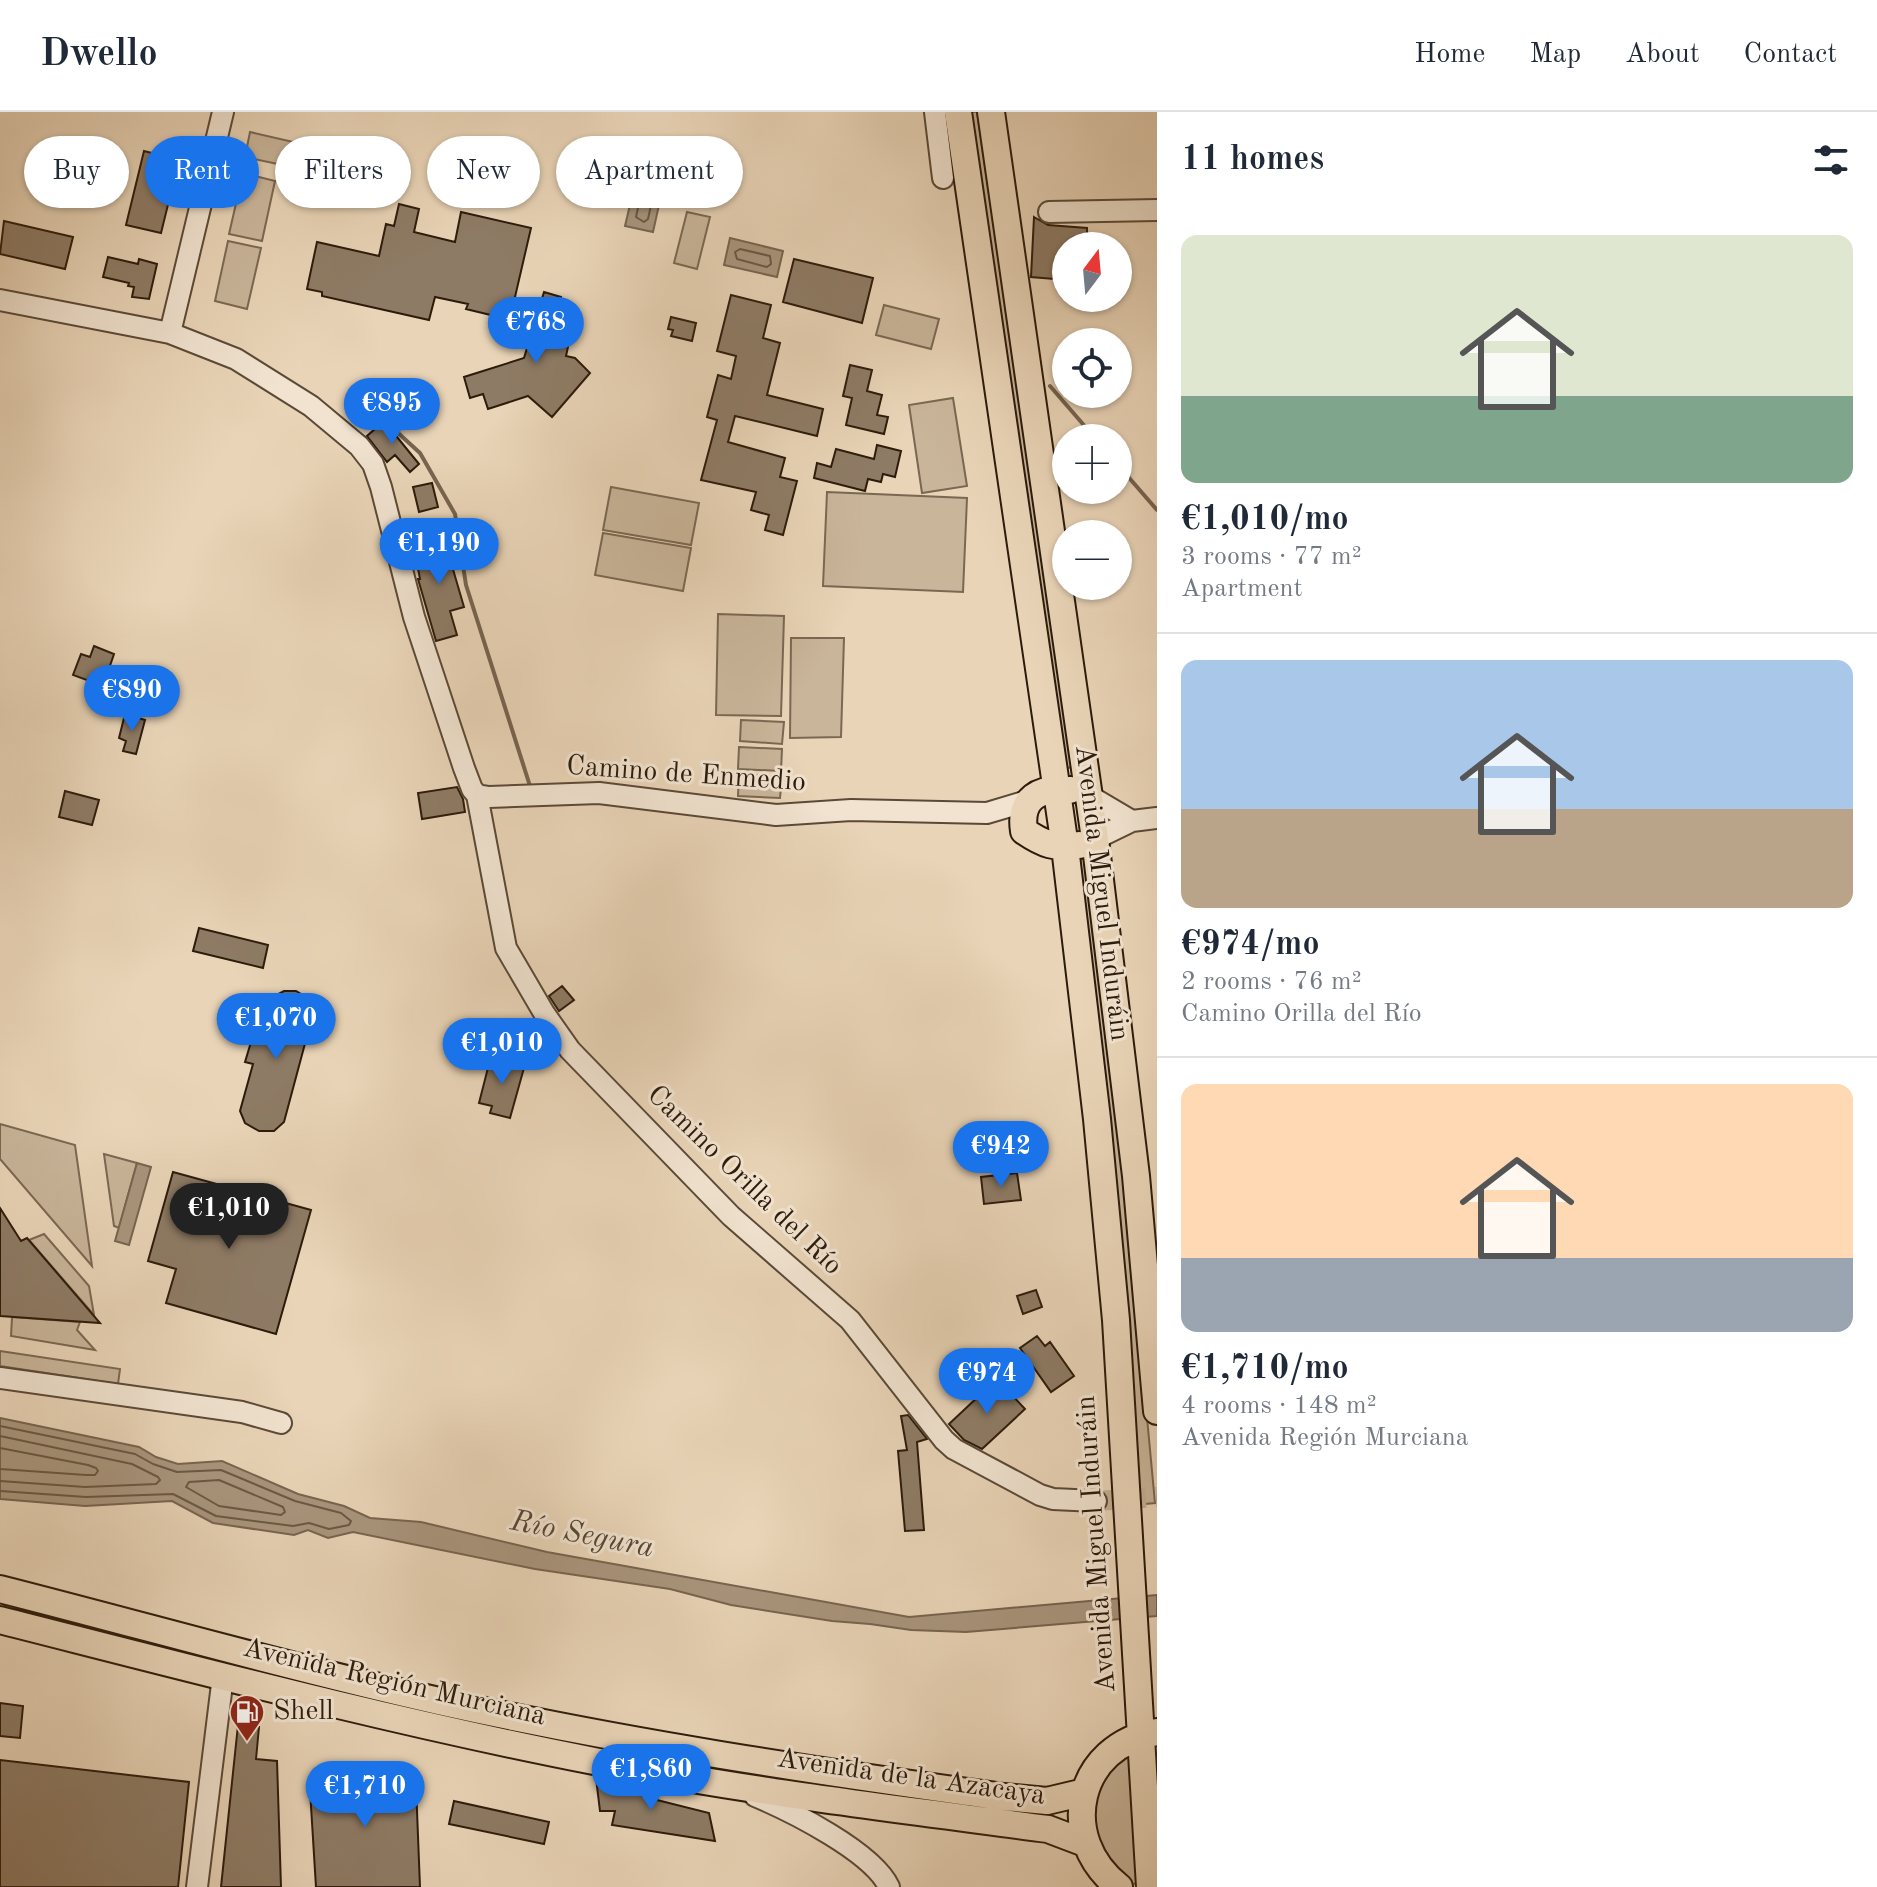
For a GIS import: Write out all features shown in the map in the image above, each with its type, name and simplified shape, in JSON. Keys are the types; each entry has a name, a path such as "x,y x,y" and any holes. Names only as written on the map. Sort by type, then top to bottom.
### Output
{"main road":[{"name":"Avenida Miguel Induráin","path":"958,112 1065,847 1107,1213 1139,1707 1150,1734 1150,1887"},
{"name":"Avenida Miguel Induráin","path":"991,112 1095,839 1136,1176 1157,1411"},
{"path":"1088,795 1048,789 1027,801 1021,815 1024,831 1044,845 1065,847 1095,839"},
{"name":"Avenida Región Murciana","path":"0,1589 392,1691 545,1724 728,1757"},
{"name":"Avenida Región Murciana","path":"0,1620 516,1745 725,1783"},
{"path":"1119,1887 1098,1867 1085,1843 1081,1817 1085,1792 1103,1759 1123,1743 1150,1734"},
{"name":"Avenida de la Azacaya","path":"728,1757 1004,1797 1047,1801 1085,1792"},
{"name":"Avenida de la Azacaya","path":"725,1783 1048,1829 1085,1843"}],"street":[{"path":"170,333 223,112"},
{"path":"935,112 943,178"},
{"path":"1049,212 1157,210"},
{"name":"Camino Orilla del Río","path":"0,300 170,333 236,359 275,382 340,428 359,446 373,464 381,487 414,617 464,768 477,795 506,948 570,1050 731,1216 850,1320 954,1449 1040,1495 1053,1499 1096,1501"},
{"name":"Camino de Enmedio","path":"477,795 599,793 776,815 851,810 987,813"},
{"path":"1088,795 1132,821"},
{"path":"987,813 1027,801"},
{"path":"987,813 1024,831"},
{"path":"1095,839 1132,821 1157,818"},
{"path":"0,1378 242,1412 281,1423"},
{"path":"197,1887 223,1676"},
{"name":"Avenida Región Murciana","path":"725,1783 778,1806 836,1838 885,1877 889,1887"}],"shaded area":[{"path":"970,112 977,112 1072,765 1069,768 1065,767"},
{"path":"250,132 275,138 275,163 259,160 259,136 249,136"},
{"path":"259,177 275,181 262,241 229,234 235,208 259,208"},
{"path":"687,212 710,217 697,269 674,263"},
{"path":"228,241 261,248 247,309 215,301"},
{"path":"884,305 939,319 931,349 876,335"},
{"path":"953,398 967,486 922,493 909,405"},
{"path":"611,487 699,503 691,545 603,530"},
{"path":"827,492 967,498 963,592 823,586"},
{"path":"603,533 691,548 683,591 595,575"},
{"path":"718,614 784,616 781,716 716,715"},
{"path":"791,638 844,638 841,737 790,738"},
{"path":"741,720 784,722 782,744 740,741"},
{"path":"739,747 782,749 781,771 738,769"},
{"path":"739,774 782,777 780,798 738,796"},
{"path":"1087,853 1126,1193 1155,1503 1135,1505 1075,854"},
{"path":"0,1124 75,1145 92,1266 0,1159"},
{"path":"104,1154 137,1163 119,1228 114,1226"},
{"path":"44,1234 89,1286 94,1315 29,1240"},
{"path":"12,1317 80,1322 77,1330 95,1350 11,1336"},
{"path":"0,1351 120,1369 118,1384 0,1366"},
{"path":"1130,1752 1138,1883 1133,1884 1114,1871 1096,1844 1093,1797 1100,1778"}],"water":[{"path":"629,208 658,208 653,232 625,226"},
{"path":"730,238 783,251 777,277 724,265"},
{"path":"137,1163 151,1167 129,1245 115,1241"},
{"path":"0,1418 139,1447 178,1464 222,1461 298,1494 344,1506 370,1518 421,1522 547,1552 909,1617 1157,1595 1157,1616 966,1632 911,1630 731,1605 670,1589 535,1569 353,1532 328,1538 308,1530 294,1535 213,1523 172,1501 85,1506 0,1499"}],"building":[{"path":"144,151 145,208 167,208 161,233 126,225"},
{"path":"411,207 419,209 414,232 455,242 461,212 531,228 512,310 505,309 503,318 466,309 468,304 435,297 429,320 322,296 322,292 307,289 317,242 379,256 386,224 394,226 398,208"},
{"path":"1034,217 1048,225 1087,228 1087,232 1052,232 1052,279 1031,277"},
{"path":"4,221 73,237 65,269 0,254"},
{"path":"108,257 138,264 139,259 157,264 149,299 132,297 134,287 128,286 129,283 103,277"},
{"path":"794,259 873,278 862,323 783,302"},
{"path":"544,292 561,297 559,307 576,310 566,356 575,358 590,373 552,417 528,396 488,409 483,394 470,398 464,377 524,358"},
{"path":"731,295 771,305 763,338 780,343 767,395 823,409 817,436 735,416 728,442 785,458 780,477 797,481 783,535 765,530 769,515 751,510 756,492 701,480 717,420 707,417 718,375 731,379 736,356 717,351"},
{"path":"671,317 696,323 692,341 671,336 673,330 668,329"},
{"path":"850,365 872,370 867,391 882,395 877,415 888,417 884,434 846,425 852,398 843,396"},
{"path":"384,421 419,464 410,472 395,455 387,462 367,436"},
{"path":"877,445 901,451 895,477 883,474 881,482 868,479 865,491 814,478 817,463 831,467 836,449 874,459"},
{"path":"432,483 438,507 419,512 413,487"},
{"path":"450,538 455,558 450,559 464,607 450,611 457,635 436,641 418,579 414,547"},
{"path":"94,646 114,654 103,686 73,675 81,654 90,657"},
{"path":"125,714 145,720 136,754 123,751 126,741 119,738"},
{"path":"457,787 465,812 422,819 418,793"},
{"path":"65,791 99,800 92,825 59,817"},
{"path":"199,928 268,945 263,968 193,951"},
{"path":"562,986 574,1000 559,1011 549,996"},
{"path":"284,991 296,991 306,997 314,1010 284,1122 274,1131 259,1131 245,1123 240,1111 253,1064 245,1062 251,1042 258,1044 271,998"},
{"path":"491,1056 522,1064 524,1068 510,1118 490,1113 492,1106 479,1103"},
{"path":"173,1172 311,1210 276,1334 166,1303 176,1269 148,1261"},
{"path":"1017,1173 1021,1200 984,1204 981,1177"},
{"path":"0,1208 21,1241 27,1238 100,1323 0,1316"},
{"path":"1036,1290 1042,1307 1023,1314 1017,1296"},
{"path":"1037,1336 1045,1346 1050,1342 1074,1376 1051,1392 1020,1348"},
{"path":"997,1379 1025,1409 982,1449 964,1440 949,1424"},
{"path":"908,1415 927,1439 917,1442 924,1530 905,1531 898,1451 907,1450 901,1416"},
{"path":"0,1703 23,1706 20,1738 0,1736"},
{"path":"238,1725 259,1727 256,1759 277,1761 281,1887 221,1887"},
{"path":"0,1760 189,1782 178,1887 0,1887"},
{"path":"403,1765 416,1785 420,1887 316,1887 310,1790 321,1769 371,1772"},
{"path":"596,1778 638,1786 637,1791 658,1795 657,1800 709,1813 715,1841 612,1825 615,1811 600,1811"},
{"path":"454,1801 549,1822 544,1844 449,1824"}],"waterway":[{"path":"1050,386 1083,424"},
{"path":"363,401 420,453 455,514 466,585 530,786"},
{"path":"1132,481 1157,510"}],"tunnel":[{"path":"1096,1501 1157,1497"}],"place":[{"name":"Shell","path":"247,1743"}],"water label":[{"name":"Río Segura","path":"582,1535"}]}
